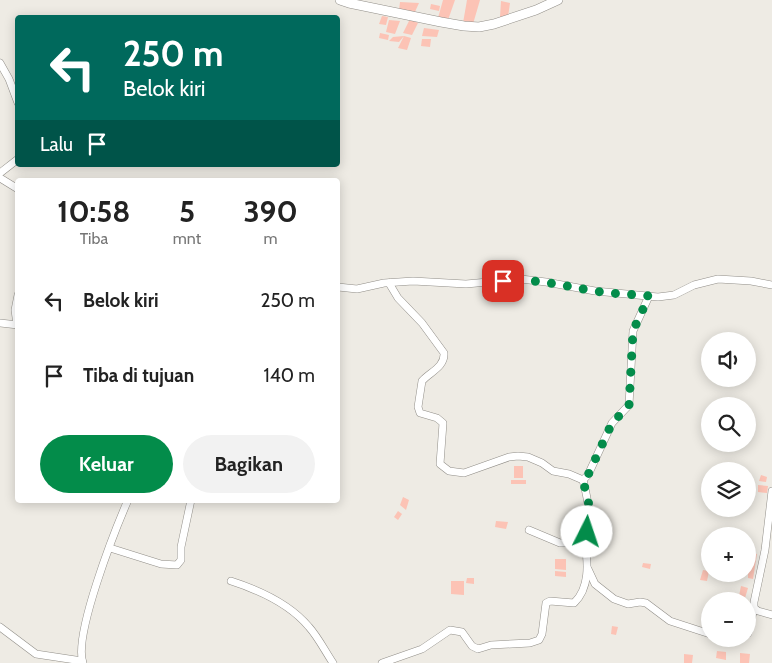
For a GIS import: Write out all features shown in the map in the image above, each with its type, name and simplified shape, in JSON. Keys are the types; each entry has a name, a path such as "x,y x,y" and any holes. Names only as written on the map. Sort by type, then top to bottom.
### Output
{"street":[{"path":"340,0 470,27 494,24 536,10 558,0"},
{"path":"0,63 15,95"},
{"path":"0,173 15,161"},
{"path":"0,178 15,187"},
{"path":"340,287 357,289 413,281 466,284 521,279 595,291 658,297 674,295 701,283 718,280 750,281 772,285"},
{"path":"389,283 398,298 406,304 422,323 444,353 440,366 422,381 418,407 420,413 437,418 443,423 439,460 441,467 449,472 464,473 509,457 528,457 542,463 553,471 569,474 583,480"},
{"path":"583,480 588,475 612,423 629,406 633,331 649,296"},
{"path":"0,323 15,325"},
{"path":"583,480 589,505 585,543 588,568 594,584 614,600 628,604 646,603 670,621 701,631"},
{"path":"756,597 765,550 772,491"},
{"path":"0,627 32,652 83,662 81,654 83,632 94,592 127,503"},
{"path":"110,548 161,564 177,565 181,560 181,547 190,503"},
{"path":"529,530 560,543 585,543"},
{"path":"382,663 422,649 450,630 462,632 472,646 478,649 535,642 539,640 542,634 546,603 550,601 576,602 583,589 588,568"},
{"path":"231,581 274,599 295,614 309,627 333,663"},
{"path":"756,610 772,615"}],"building":[{"path":"443,0 455,0 448,20 438,18"},
{"path":"467,0 480,0 473,24 463,23"},
{"path":"501,1 510,3 508,17 500,17"},
{"path":"400,2 419,3 414,14 399,10"},
{"path":"431,4 440,6 439,11 430,9"},
{"path":"382,16 388,17 386,25 379,24"},
{"path":"410,19 418,23 412,35 403,33"},
{"path":"389,20 400,21 395,34 386,32"},
{"path":"424,28 439,30 437,37 422,36"},
{"path":"380,33 389,35 388,40 379,38"},
{"path":"404,36 411,38 407,50 398,48"},
{"path":"404,36 399,42 389,41 393,37"},
{"path":"422,39 431,39 430,47 421,46"},
{"path":"514,466 523,466 523,478 514,478"},
{"path":"761,475 767,477 766,482 759,481"},
{"path":"511,480 526,480 526,484 511,484"},
{"path":"758,485 768,486 767,493 758,492"},
{"path":"403,497 409,500 406,510 400,505"},
{"path":"398,511 402,514 398,520 394,517"},
{"path":"496,521 508,522 506,529 495,527"},
{"path":"555,559 566,559 566,570 555,569"},
{"path":"643,563 651,564 650,569 642,567"},
{"path":"555,571 566,572 566,577 555,576"},
{"path":"467,578 474,578 474,584 466,583"},
{"path":"451,581 464,581 464,595 451,594"},
{"path":"741,586 748,588 747,592 740,592"},
{"path":"612,626 618,627 616,635 611,634"},
{"path":"717,651 726,652 726,660 716,658"},
{"path":"740,653 750,654 749,663 740,663"},
{"path":"684,654 693,655 692,663 684,663"}],"route":[{"path":"503,281 521,279 595,291 649,296 633,331 629,406 609,427 588,475 583,480 589,505 587,532"}]}
